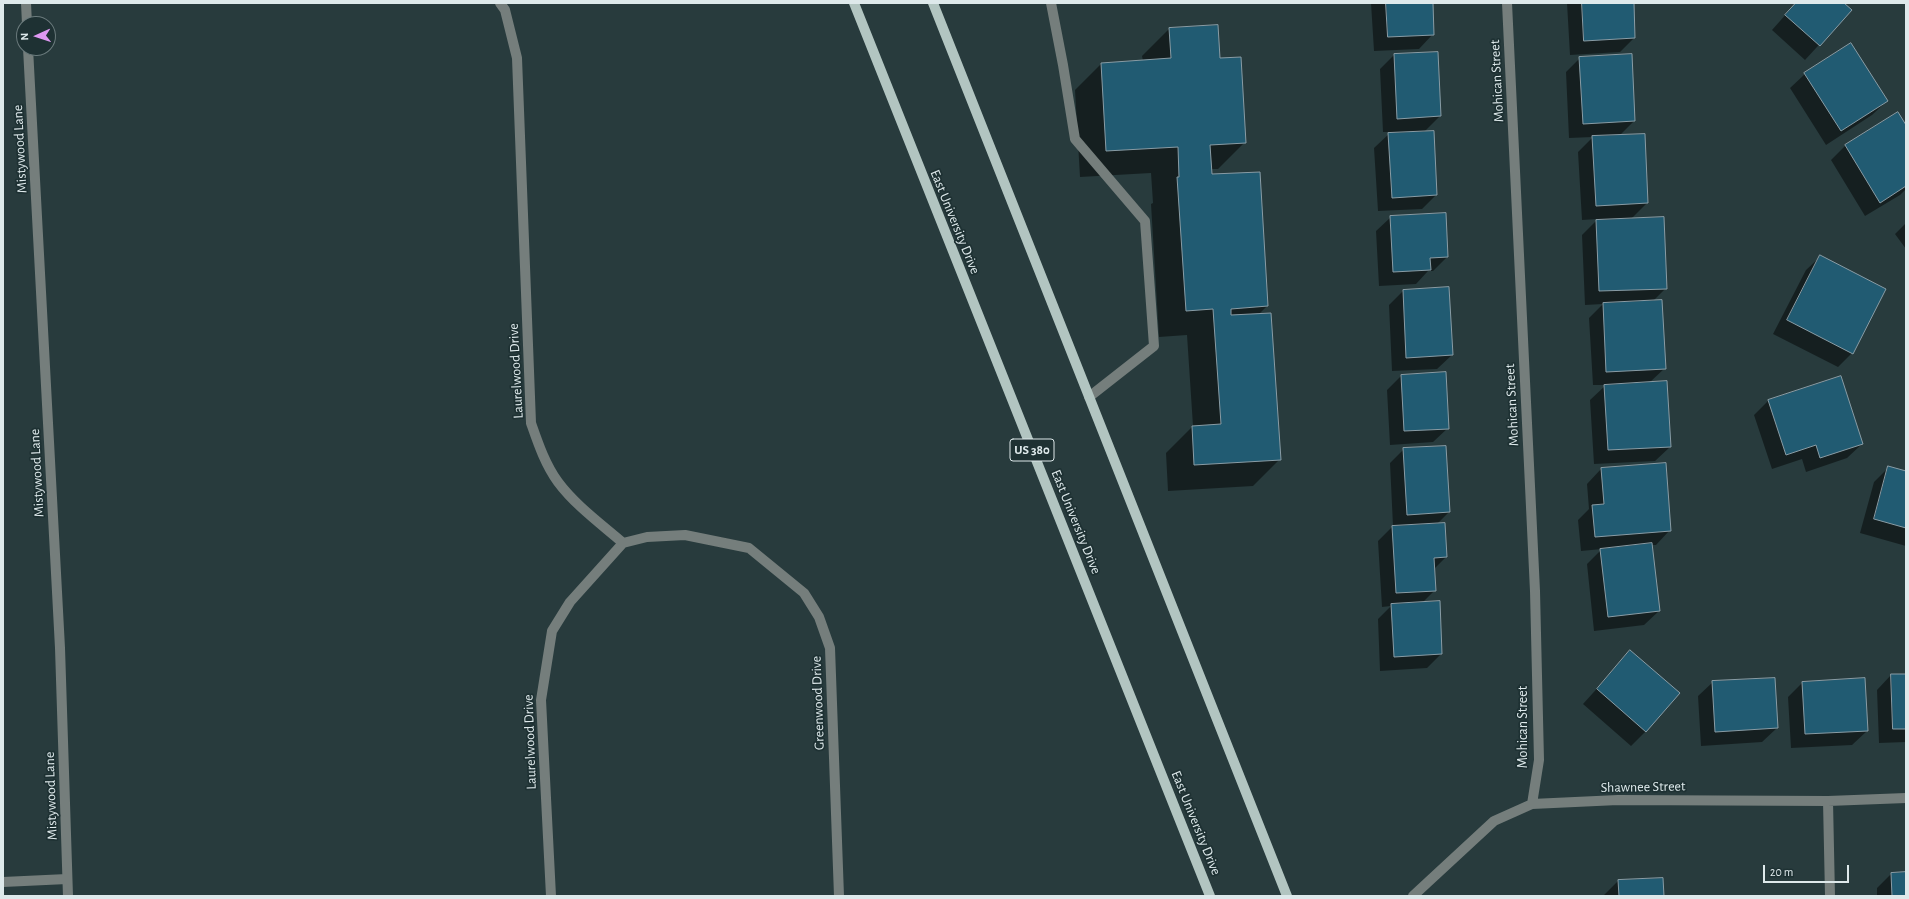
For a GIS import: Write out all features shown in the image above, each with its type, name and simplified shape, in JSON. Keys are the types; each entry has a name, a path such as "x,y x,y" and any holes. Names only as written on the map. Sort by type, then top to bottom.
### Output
{"main road":[{"name":"East University Drive","path":"854,3 1210,896"},
{"path":"933,3 1287,896"}],"street":[{"path":"26,3 27,16"},
{"name":"Laurelwood Drive","path":"500,3 505,10 517,58 531,423 542,454 558,482 583,508 624,542 570,602 552,631 541,700 551,896"},
{"path":"1051,3 1063,64 1075,139 1145,221 1154,346 1089,397"},
{"name":"Mohican Street","path":"1508,3 1535,591 1539,760 1532,804"},
{"name":"Mistywood Lane","path":"28,56 60,648 68,896"},
{"name":"Greenwood Drive","path":"624,542 647,537 685,535 749,548 804,593 819,617 830,648 839,896"},
{"name":"Shawnee Street","path":"1413,896 1494,821 1532,804 1618,800 1828,801 1906,798"},
{"path":"1828,801 1830,896"},
{"path":"3,882 67,879"}],"building":[{"path":"1386,3 1433,3 1434,35 1388,37"},
{"path":"1582,3 1634,3 1635,38 1584,41"},
{"path":"1796,3 1844,3 1852,10 1820,46 1785,15"},
{"path":"1218,25 1220,58 1241,57 1246,143 1210,145 1212,174 1260,172 1268,306 1231,309 1231,315 1271,313 1281,460 1194,465 1192,426 1221,424 1213,309 1186,311 1177,177 1179,177 1178,147 1106,151 1101,63 1171,58 1169,28"},
{"path":"1851,43 1888,101 1841,131 1804,73"},
{"path":"1438,52 1441,116 1397,119 1394,54"},
{"path":"1632,54 1635,121 1583,124 1579,57"},
{"path":"1898,112 1906,125 1906,186 1880,203 1845,145"},
{"path":"1434,131 1437,195 1392,198 1388,133"},
{"path":"1645,134 1648,203 1596,206 1592,136"},
{"path":"1446,213 1448,257 1430,258 1431,270 1393,272 1390,216"},
{"path":"1664,217 1667,289 1599,291 1596,220"},
{"path":"1820,255 1886,289 1853,354 1787,320"},
{"path":"1449,287 1453,355 1406,358 1403,290"},
{"path":"1662,300 1666,369 1606,372 1603,303"},
{"path":"1446,372 1449,429 1404,431 1401,375"},
{"path":"1841,376 1863,444 1820,458 1816,445 1786,455 1768,400"},
{"path":"1667,381 1671,447 1608,450 1604,385"},
{"path":"1446,446 1450,512 1407,515 1403,448"},
{"path":"1666,463 1671,531 1595,537 1592,505 1604,504 1601,468"},
{"path":"1888,466 1906,471 1906,528 1874,519"},
{"path":"1445,523 1447,557 1434,558 1436,591 1396,593 1392,526"},
{"path":"1652,543 1660,611 1608,617 1600,549"},
{"path":"1440,601 1442,654 1394,657 1391,604"},
{"path":"1630,650 1680,693 1646,732 1597,689"},
{"path":"1891,674 1906,674 1906,729 1893,729"},
{"path":"1775,678 1778,728 1715,732 1712,681"},
{"path":"1865,678 1868,731 1805,734 1802,682"},
{"path":"1906,872 1906,896 1892,896 1891,873"},
{"path":"1663,878 1664,896 1619,896 1618,880"}]}
